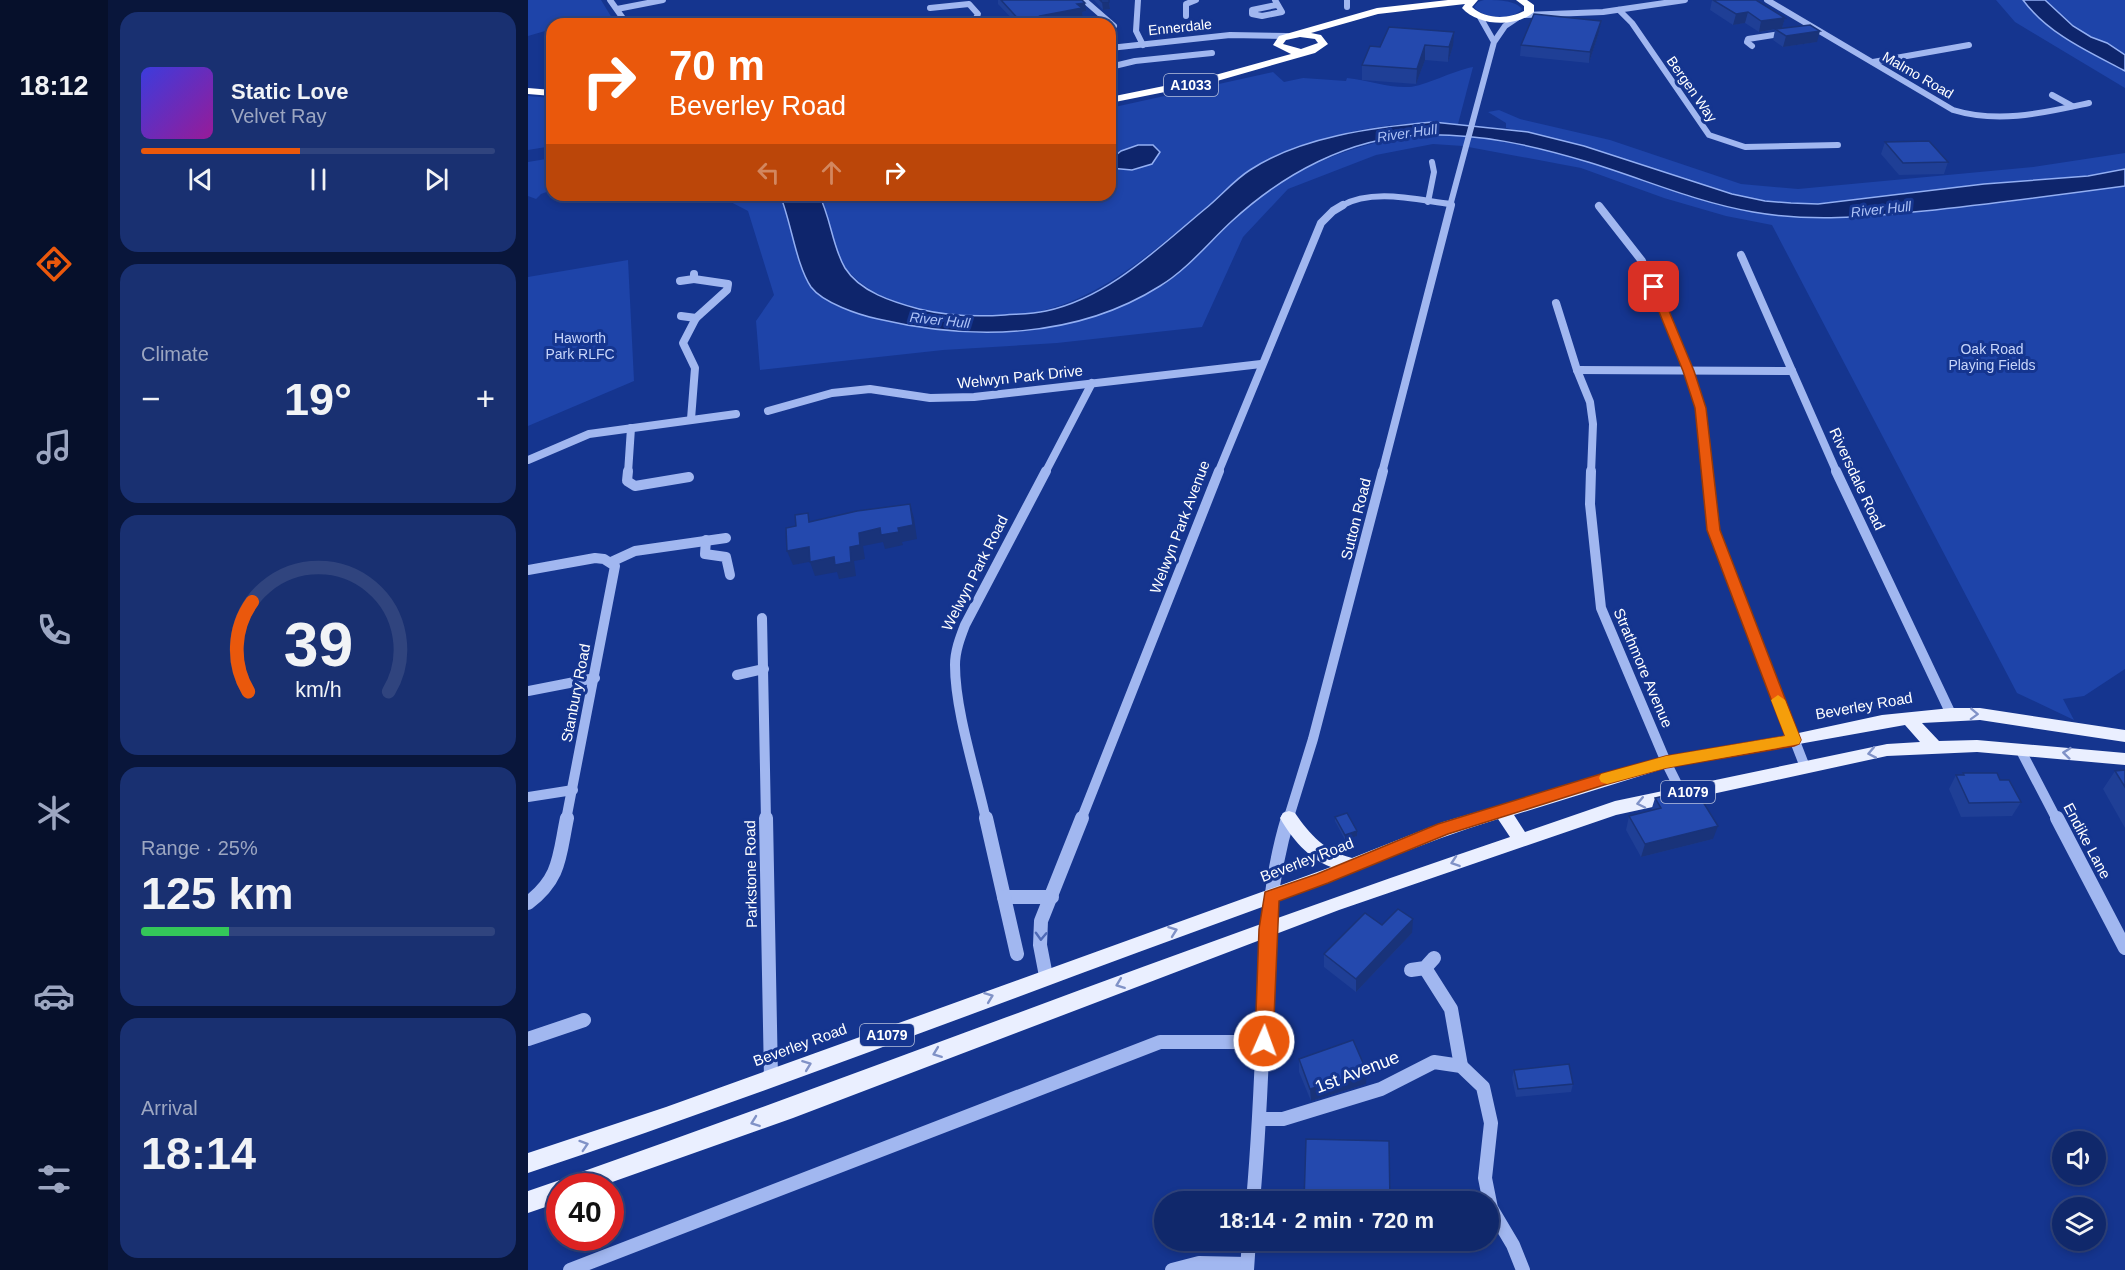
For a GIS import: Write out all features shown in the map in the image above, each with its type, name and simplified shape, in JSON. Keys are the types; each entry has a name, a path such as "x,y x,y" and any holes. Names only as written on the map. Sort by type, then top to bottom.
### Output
{"highway":[{"path":"1472,0 1467,8 1478,16"},
{"name":"Ennerdale","path":"1290,35 1377,10 1472,0"},
{"path":"1271,63 1278,57 1280,40 1290,35 1307,34 1322,40 1356,24 1392,15 1436,11 1499,19 1523,10"},
{"path":"1280,46 1292,51 1311,51 1322,46 1322,40"},
{"name":"A1033","path":"1116,99 1187,86 1311,51"},
{"path":"528,91 546,92"}],"main road":[{"name":"Beverley Road","path":"528,1163 666,1117 1046,976 1271,897 1443,829 1666,762 1794,740 1882,721 1951,714 1980,714 2125,736"},
{"path":"1908,718 1935,748"},
{"name":"A1079","path":"610,1173 752,1123 1267,929 1615,808 1887,750 1977,746 2125,759"},
{"path":"1502,811 1521,839"},
{"path":"1288,818 1306,843 1317,852 1340,863 1353,866"},
{"path":"528,1202 546,1196"}],"street":[{"path":"610,0 623,18"},
{"path":"616,9 635,2 663,0"},
{"path":"1084,0 1108,18"},
{"path":"1138,0 1136,31 1143,45"},
{"path":"1186,16 1186,4 1192,0"},
{"path":"1638,0 1647,6"},
{"path":"1478,16 1486,24 1493,40 1523,10 1572,13 1619,10 1685,0"},
{"name":"Malmo Road","path":"1767,0 1953,110 1970,116 1995,119 2089,103"},
{"path":"930,8 969,4 978,14 976,18"},
{"path":"1523,10 1572,13"},
{"name":"Bergen Way","path":"1619,10 1632,23 1709,135 1745,147 1838,145"},
{"path":"1118,26 1136,25"},
{"path":"1806,30 1816,29"},
{"path":"1752,46 1747,42 1748,39 1796,32"},
{"name":"Ennerdale","path":"1116,47 1223,36 1290,35"},
{"name":"Ennerdale","path":"1252,36 1280,46"},
{"name":"Sutton Road","path":"1253,1191 1260,1119 1267,929 1278,850 1313,739 1351,598 1493,40"},
{"path":"1873,62 1969,45"},
{"path":"1116,66 1135,61 1213,53"},
{"path":"2052,95 2072,106"},
{"path":"1428,202 1434,172 1432,162"},
{"name":"Welwyn Park Avenue","path":"1046,976 1040,945 1041,921 1262,364 1321,223 1327,213 1336,206 1359,199 1379,198 1450,204"},
{"path":"1599,206 1642,261 1688,371 1701,408 1713,530 1805,766"},
{"name":"Riversdale Road","path":"1740,255 1951,714"},
{"path":"680,281 694,277 728,284 727,290 696,318 683,343 695,368 689,393 692,419"},
{"name":"Strathmore Avenue","path":"1556,303 1577,370 1590,402 1593,424 1590,504 1601,608 1666,762 1682,794"},
{"path":"681,316 696,318"},
{"name":"Welwyn Park Drive","path":"768,411 832,393 870,389 930,398 974,397 1262,364"},
{"path":"1577,370 1792,371"},
{"name":"Welwyn Park Road","path":"1017,954 960,700 955,665 957,646 1092,383"},
{"path":"778,396 783,406"},
{"path":"528,460 589,434 736,414"},
{"path":"631,428 627,481 635,486 689,477"},
{"path":"528,570 595,558 611,562 635,551 726,538"},
{"path":"706,540 705,554 726,557 730,575"},
{"name":"Stanbury Road","path":"528,903 540,894 556,873 615,575 615,566 611,562"},
{"name":"Parkstone Road","path":"762,618 771,1078"},
{"path":"737,675 764,669"},
{"path":"528,691 595,678"},
{"name":"Endike Lane","path":"2020,749 2125,948"},
{"path":"528,797 573,789"},
{"path":"1004,897 1052,897"},
{"path":"1423,965 1451,1010 1461,1066 1483,1087 1491,1123 1485,1178 1491,1208 1513,1245 1523,1270"},
{"path":"528,1039 584,1020"},
{"path":"574,1269 1160,1042 1264,1041"},
{"name":"1st Avenue","path":"1260,1119 1283,1119 1381,1089 1434,1062 1461,1066"},
{"path":"1172,1270 1188,1263 1211,1262 1247,1267 1248,1251"}],"green space":[{"path":"528,0 601,0 612,18 546,18 546,31 528,36"},
{"path":"1484,0 1510,2 1522,9 1505,17 1491,16 1474,7 1478,2"},
{"path":"1996,0 2023,0 2033,12 2057,32 2125,71 2125,88 2015,22"},
{"path":"2045,0 2125,0 2125,55 2073,26"},
{"path":"1473,67 1458,124 1405,124 1378,127 1325,139 1275,157 1246,173 1174,235 1117,277 1059,306 1026,314 990,317 949,315 908,306 882,296 858,281 843,264 822,201 1116,201 1116,107 1273,72 1284,82 1303,78 1346,81 1347,78 1409,87"},
{"path":"528,96 546,98 546,147 528,150"},
{"path":"1499,110 1520,119 1610,140 1741,184 1798,189 2033,167 2125,153 2125,169 2088,176 1984,184 1818,204 1765,201 1732,194 1584,146 1506,128 1506,123 1488,112"},
{"name":"Oak Road Playing Fields","path":"1415,135 1467,136 1519,142 1578,158 1694,198 1754,212 1797,217 1840,218 1904,213 2125,186 2125,669 2084,696 2063,699 2074,720 2017,693 1772,225 1726,216 1664,198 1581,168 1463,146 1433,144 1376,155 1288,189 1243,237 1202,327 1057,343 943,350 760,370 756,321 774,295 748,211 729,201 782,201 810,285 819,295 845,309 874,318 946,331 1011,332 1074,322 1105,312 1163,285 1250,205 1271,189 1338,154"},
{"path":"546,159 546,192 536,199 528,196 528,162"},
{"name":"Haworth Park RLFC","path":"628,260 634,381 528,426 528,277"}],"water":[{"path":"2023,0 2045,0 2073,26 2125,55 2125,71 2083,49 2044,23"},
{"name":"River Hull","path":"1433,122 1528,132 1584,146 1732,194 1765,201 1818,204 1984,184 2088,176 2125,169 2125,186 1902,213 1838,218 1796,217 1732,208 1588,162 1505,141 1441,135 1393,138 1343,151 1295,174 1252,204 1170,279 1128,304 1094,317 1059,326 1023,331 986,332 950,331 878,319 852,311 824,298 811,287 801,267 782,201 821,201 837,251 845,268 859,284 878,295 919,309 951,315 1036,313 1069,304 1090,295 1131,270 1244,174 1270,159 1314,142 1387,127"},
{"path":"1138,145 1153,145 1160,152 1152,164 1132,170 1116,169 1116,155"}],"building":[{"path":"1001,0 1082,0 1085,3 1077,4 1082,8 1040,16 1042,18 1017,18"},
{"path":"1713,0 1756,0 1785,18 1761,21 1748,12 1736,14"},
{"path":"1534,14 1601,21 1590,52 1521,45"},
{"path":"1810,25 1820,31 1786,36 1775,29"},
{"path":"1389,27 1454,32 1449,47 1425,45 1417,69 1362,65 1370,46 1380,47"},
{"path":"1929,141 1948,162 1903,163 1885,142"},
{"path":"910,504 913,525 898,528 899,532 881,535 880,528 859,533 860,545 850,547 851,562 835,565 834,557 810,562 809,547 787,551 786,528 796,526 795,515 808,513 809,522 857,511"},
{"path":"2125,770 2125,787 2115,771"},
{"path":"1963,773 1997,773 2000,780 2009,780 2021,802 1969,803 1956,775 1964,775"},
{"path":"1695,789 1718,826 1645,844 1629,816 1661,808 1655,798"},
{"path":"1347,813 1357,831 1345,835 1335,817"},
{"path":"1398,909 1413,919 1356,979 1324,954 1365,913 1382,925"},
{"path":"1353,1040 1367,1072 1310,1089 1299,1059"},
{"path":"1569,1064 1573,1084 1518,1089 1514,1070"},
{"path":"1306,1139 1389,1141 1390,1191 1304,1191"}],"slow traffic":[{"path":"1607,778 1666,762 1794,740 1778,700"}],"route":[{"path":"1264,1041 1267,929 1271,897 1443,829 1604,779 1666,762 1794,740 1713,530 1701,408 1654,287"}]}
